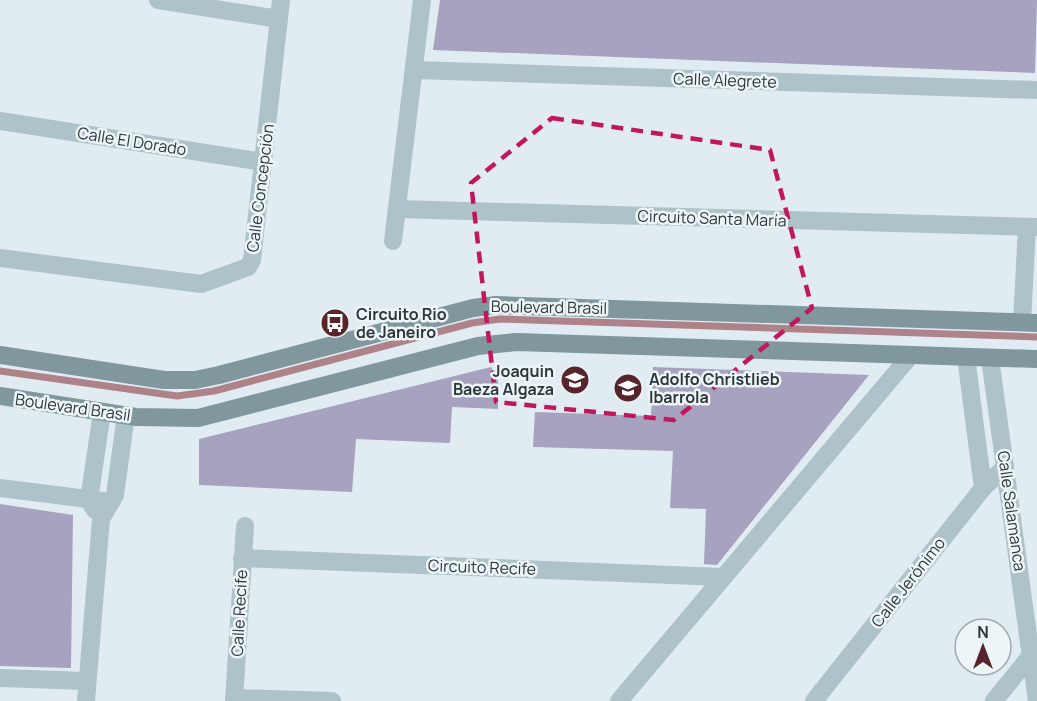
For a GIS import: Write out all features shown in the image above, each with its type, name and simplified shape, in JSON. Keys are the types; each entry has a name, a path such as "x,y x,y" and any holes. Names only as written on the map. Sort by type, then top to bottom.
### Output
{"main road":[{"name":"Boulevard Brasil","path":"0,356 164,380 195,380 473,308 496,305 1030,322"},
{"name":"Boulevard Brasil","path":"0,396 126,415 198,418 495,343 516,342 1037,359"}],"street":[{"path":"158,0 279,19"},
{"name":"Calle Concepción","path":"0,258 201,284 248,267 252,260 281,0"},
{"path":"393,241 422,0"},
{"name":"Calle Alegrete","path":"414,70 1037,90"},
{"name":"Calle El Dorado","path":"0,121 263,162"},
{"name":"Circuito Santa María","path":"397,208 1032,227 1030,322"},
{"path":"619,701 911,355"},
{"name":"Calle Salamanca","path":"966,357 983,488"},
{"name":"Calle Salamanca","path":"990,358 1037,701"},
{"path":"101,519 89,500 102,412"},
{"path":"86,701 101,519 115,495 126,415"},
{"name":"Calle Jerónimo","path":"814,701 983,488 1005,467"},
{"path":"0,488 111,502"},
{"name":"Calle Recife","path":"235,699 245,526"},
{"name":"Circuito Recife","path":"242,558 722,577"},
{"path":"994,701 1032,654"},
{"path":"0,678 87,681"},
{"path":"235,699 332,701"}],"highlighted area":[{"path":"552,118 770,150 812,308 674,420 496,402 471,183"}],"shaded area":[{"path":"440,0 1037,0 1035,73 433,50"},
{"path":"491,367 498,380 498,409 452,407 450,443 356,439 352,492 199,485 199,439"},
{"path":"653,367 869,375 717,565 704,564 706,509 670,508 673,451 533,447 535,412 651,416"},
{"path":"0,504 73,515 71,668 0,666"}],"waterway":[{"path":"0,371 177,396 214,391 472,323 500,319 1037,337"}],"place":[{"name":"Circuito Rio de Janeiro","path":"335,323"},
{"name":"Joaquin Baeza Algaza","path":"575,380"},
{"name":"Adolfo Christlieb Ibarrola","path":"628,388"}]}
